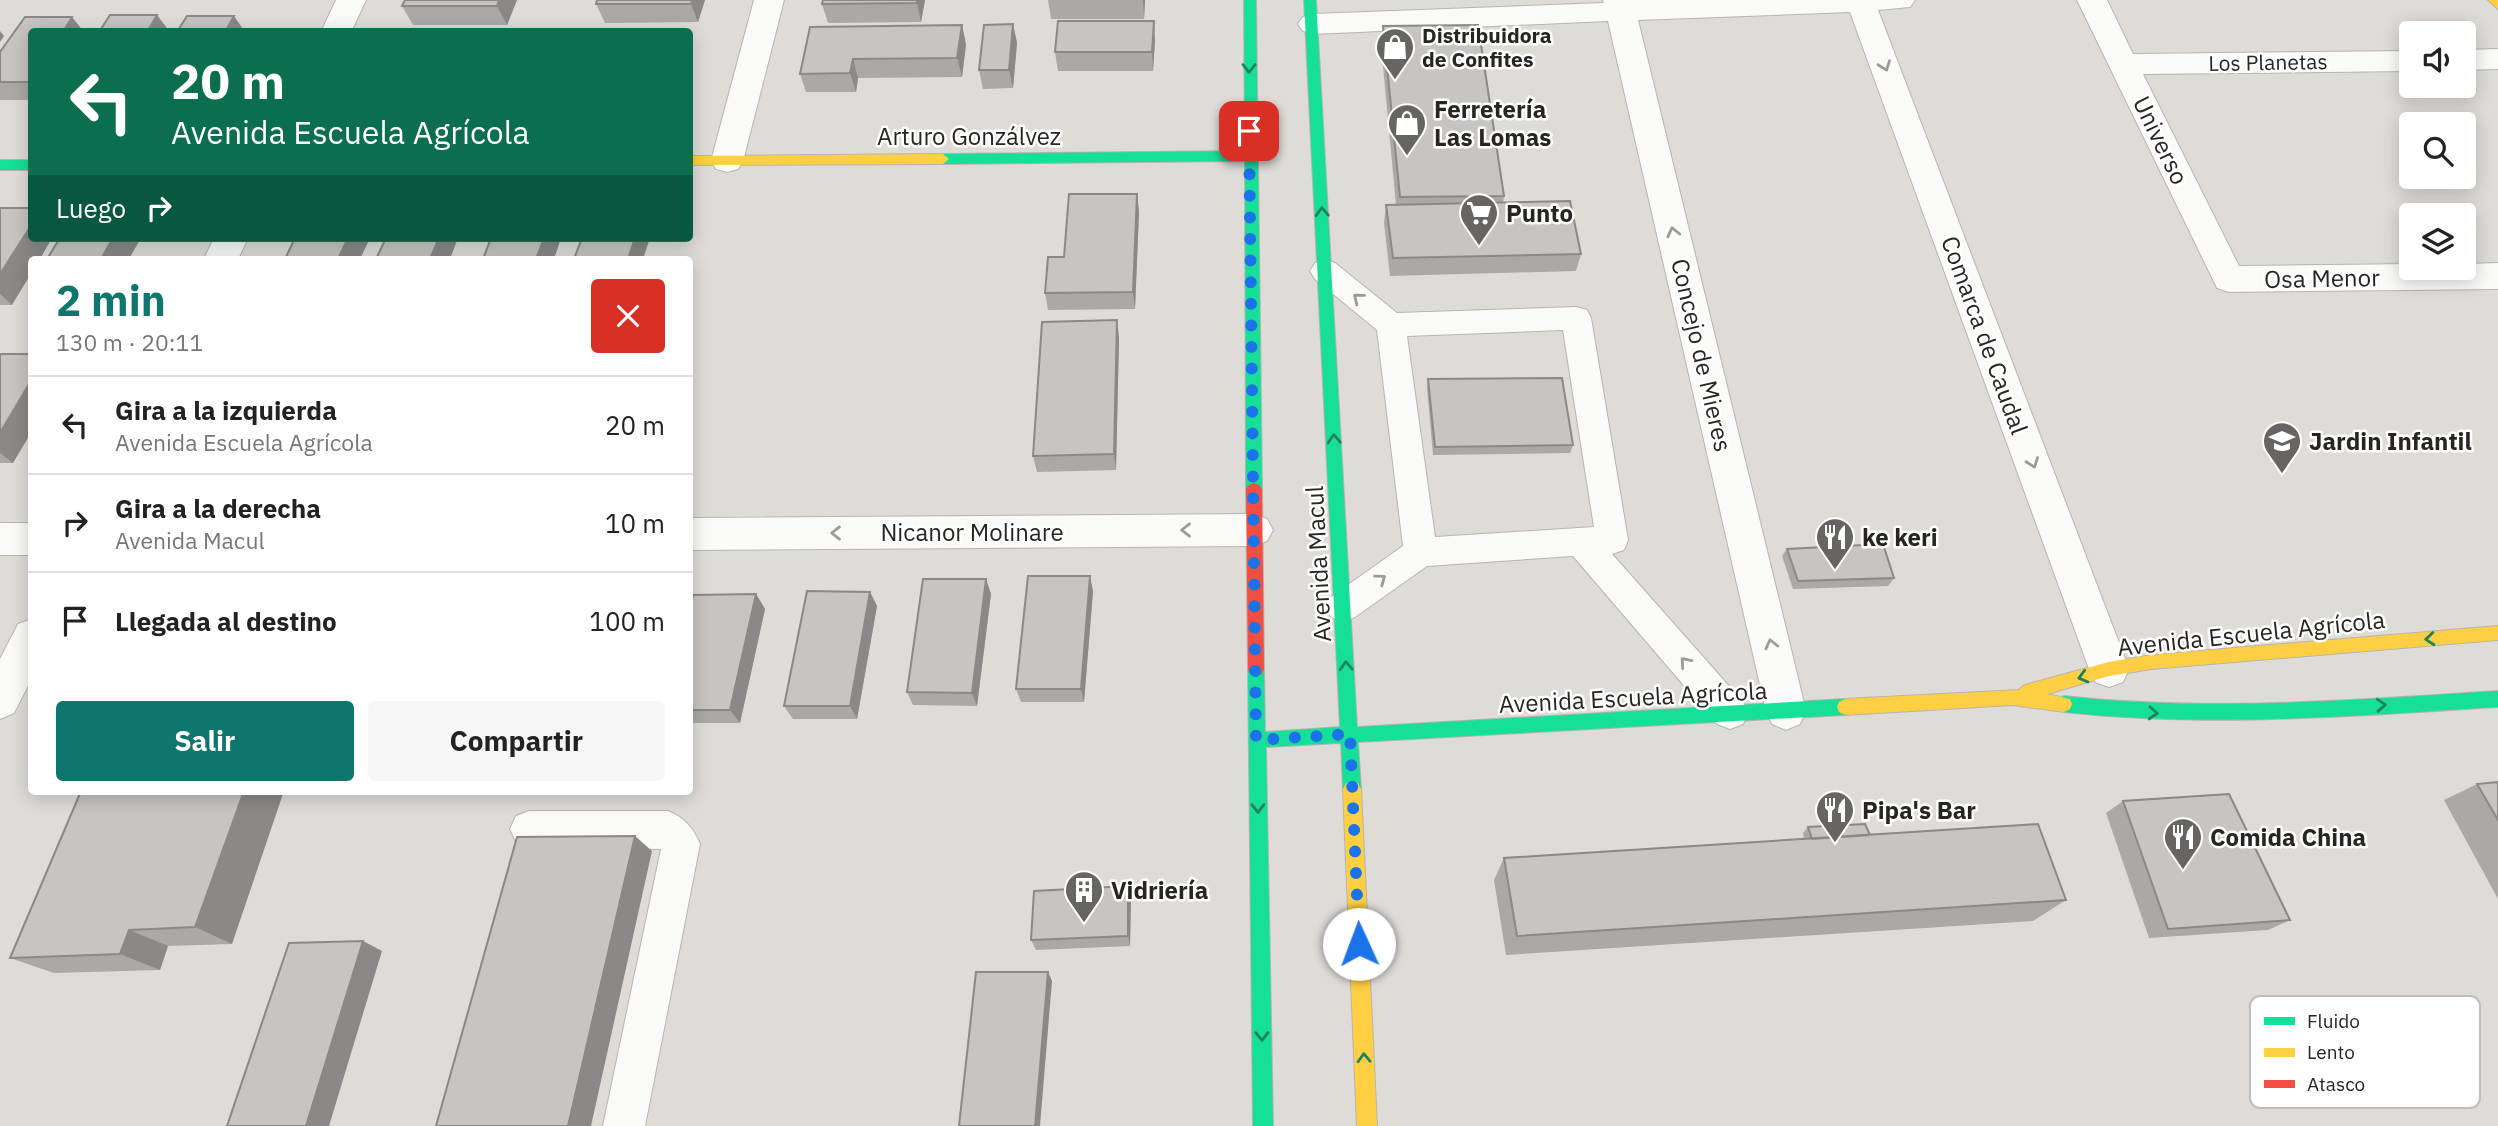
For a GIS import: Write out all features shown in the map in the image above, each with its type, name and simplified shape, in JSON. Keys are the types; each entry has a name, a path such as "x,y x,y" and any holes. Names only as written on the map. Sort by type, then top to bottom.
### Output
{"main road":[{"path":"1250,0 1249,156 1256,740 1264,1126"},
{"path":"2494,0 2498,5"},
{"name":"Avenida Macul","path":"1311,12 1350,734 1367,1126"},
{"name":"Arturo Gonzálvez","path":"693,161 1249,156"},
{"path":"0,165 28,165"},
{"name":"Avenida Escuela Agrícola","path":"2013,697 2109,669 2194,657 2498,633"},
{"name":"Avenida Escuela Agrícola","path":"1256,740 2013,697 2106,710 2207,715 2498,698"}],"street":[{"path":"338,28 351,0"},
{"path":"727,161 769,0"},
{"path":"1311,12 1900,0"},
{"name":"Universo","path":"2092,0 2229,279"},
{"name":"Comarca de Caudal","path":"1861,1 2109,669"},
{"name":"Concejo de Mieres","path":"1619,6 1786,711"},
{"path":"2476,60 2498,59"},
{"name":"Los Planetas","path":"2124,64 2399,61"},
{"name":"Osa Menor","path":"2229,279 2498,276"},
{"name":"Nicanor Molinare","path":"693,534 1254,530"},
{"path":"0,539 28,539"},
{"path":"0,700 28,644"}],"lane":[{"path":"1325,271 1391,325 1576,318 1612,540 1420,552 1343,607"},
{"path":"1391,325 1420,552"},
{"path":"1580,541 1730,713"},
{"path":"529,829 668,829 681,844 624,1126"}],"building":[{"path":"405,0 499,0 497,6 402,6"},
{"path":"597,0 692,0 691,4 596,4"},
{"path":"823,0 917,0 917,3 822,4"},
{"path":"110,15 157,15 149,28 102,28"},
{"path":"187,16 234,16 227,28 180,28"},
{"path":"25,17 72,17 65,28 28,28 28,82 0,82 0,52"},
{"path":"1058,21 1154,21 1152,52 1055,52"},
{"path":"1013,24 1009,70 979,70 984,25"},
{"path":"962,25 957,58 853,59 850,73 800,74 810,27"},
{"path":"1478,25 1504,196 1400,197 1383,26"},
{"path":"1069,194 1137,194 1133,292 1045,293 1048,257 1064,257"},
{"name":"Punto","path":"1570,201 1581,254 1393,258 1386,205"},
{"path":"0,208 28,208 28,230 0,274"},
{"path":"58,242 111,242 103,256 49,256"},
{"path":"293,242 346,242 339,256 286,256"},
{"path":"384,242 437,242 431,256 377,256"},
{"path":"489,242 542,242 537,256 484,256"},
{"path":"580,242 634,242 629,256 575,256"},
{"path":"1117,320 1114,454 1033,456 1042,322"},
{"path":"0,354 28,354 28,386 0,433"},
{"path":"1562,378 1573,445 1435,447 1428,379"},
{"name":"ke keri","path":"1883,544 1894,578 1798,581 1787,549"},
{"path":"1028,576 1090,576 1081,689 1016,689"},
{"path":"923,579 986,579 972,693 907,692"},
{"path":"807,591 870,592 850,706 784,706"},
{"path":"756,594 730,710 693,710 693,595"},
{"path":"2498,782 2498,820 2477,784"},
{"name":"Comida China","path":"2229,794 2290,920 2168,929 2123,801"},
{"path":"79,795 243,795 195,927 129,930 120,954 10,958"},
{"path":"1865,824 1870,835 1812,839 1808,827"},
{"path":"2038,824 2066,900 1517,936 1504,858"},
{"path":"635,836 568,1126 436,1126 517,837"},
{"name":"Vidriería","path":"1128,886 1128,936 1031,940 1034,891"},
{"path":"363,941 306,1126 227,1126 289,943"},
{"path":"976,972 1048,972 1035,1126 959,1126"}],"traffic: fast":[{"path":"1250,0 1254,489"},
{"path":"1310,0 1352,789"},
{"path":"943,159 1249,156"},
{"path":"0,165 28,165"},
{"path":"1256,669 1263,1126"},
{"path":"2064,704 2118,710 2226,713 2498,699"},
{"path":"1256,740 1845,707"}],"traffic: slow":[{"path":"2494,0 2498,5"},
{"path":"693,161 943,159"},
{"path":"2025,693 2109,669 2151,662 2498,633"},
{"path":"1845,707 2013,697 2064,704"},
{"path":"1352,789 1367,1126"}],"traffic: jam":[{"path":"1254,489 1256,669"}],"place":[{"name":"Distribuidora de Confites","path":"1395,81"},
{"name":"Ferretería Las Lomas","path":"1407,157"},
{"name":"Punto","path":"1479,247"},
{"name":"Jardin Infantil","path":"2282,475"},
{"name":"ke keri","path":"1835,571"},
{"name":"Pipa's Bar","path":"1835,844"},
{"name":"Comida China","path":"2183,871"},
{"name":"Vidriería","path":"1084,924"}],"route":[{"path":"1249,131 1256,740 1350,734 1359,944"}]}
